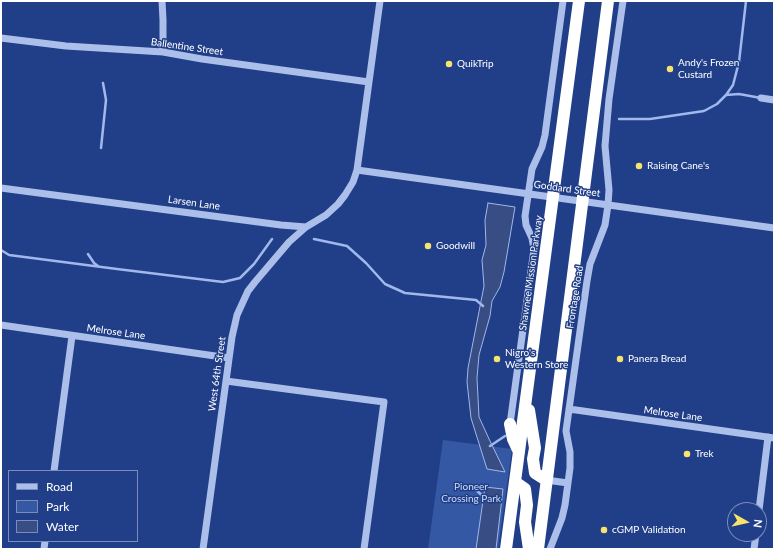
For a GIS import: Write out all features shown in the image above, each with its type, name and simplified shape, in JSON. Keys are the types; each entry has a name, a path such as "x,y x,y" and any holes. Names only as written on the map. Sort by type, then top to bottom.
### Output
{"highway":[{"name":"Shawnee Mission Parkway","path":"506,549 579,1"},
{"path":"538,549 581,201 608,1"},
{"path":"527,395 535,448 533,459 535,473 546,480"},
{"path":"510,424 513,439 519,453"},
{"path":"515,482 525,489 527,505 525,522 529,549"}],"street":[{"path":"162,1 163,52"},
{"path":"306,227 326,215 338,204 353,182 357,170 380,1"},
{"path":"510,424 534,249 532,238 526,225 525,216 532,169 542,147 545,135 563,1"},
{"name":"Frontage Road","path":"550,549 562,518 565,505 570,452 566,431 590,264 605,224 608,205 609,190 605,146 609,99 623,1"},
{"name":"Ballentine Street","path":"1,38 66,46 163,52 202,59 369,82"},
{"path":"761,98 774,100"},
{"name":"Goddard Street","path":"357,170 774,228"},
{"name":"Larsen Lane","path":"1,188 273,224 306,227"},
{"name":"West 64th Street","path":"203,549 232,337 237,316 248,291 289,242 306,227"},
{"name":"Melrose Lane","path":"1,325 229,358"},
{"path":"54,470 72,336"},
{"path":"226,380 384,402 364,549"},
{"name":"Melrose Lane","path":"569,409 771,437"},
{"path":"760,502 771,437"},
{"path":"546,480 568,483"}],"green space":[{"name":"Pioneer Crossing Park","path":"443,440 512,449 498,549 428,549"}],"water":[{"path":"488,203 515,207 504,272 500,287 492,301 490,316 479,355 477,378 479,417 505,472 487,469 471,418 467,382 468,368 484,286 482,260 486,245 485,220"},
{"path":"485,487 503,489 496,549 476,549"}],"waterway":[{"path":"619,119 650,119 704,111 717,104 733,85 739,62 746,1"},
{"path":"101,148 106,100 103,83"},
{"path":"726,95 739,94 761,98"},
{"path":"1,250 9,255 223,282 240,278 254,264 272,239"},
{"path":"314,239 347,246 366,263 385,284 405,293 476,300 483,306"},
{"path":"88,254 98,266"},
{"path":"490,446 505,436"},
{"path":"475,489 485,498"}],"place":[{"name":"QuikTrip","path":"449,64"},
{"name":"Andy's Frozen Custard","path":"670,69"},
{"name":"Raising Cane's","path":"639,166"},
{"name":"Goodwill","path":"428,246"},
{"name":"Nigro's Western Store","path":"497,359"},
{"name":"Panera Bread","path":"620,359"},
{"name":"Trek","path":"687,454"},
{"name":"cGMP Validation","path":"604,530"}]}
